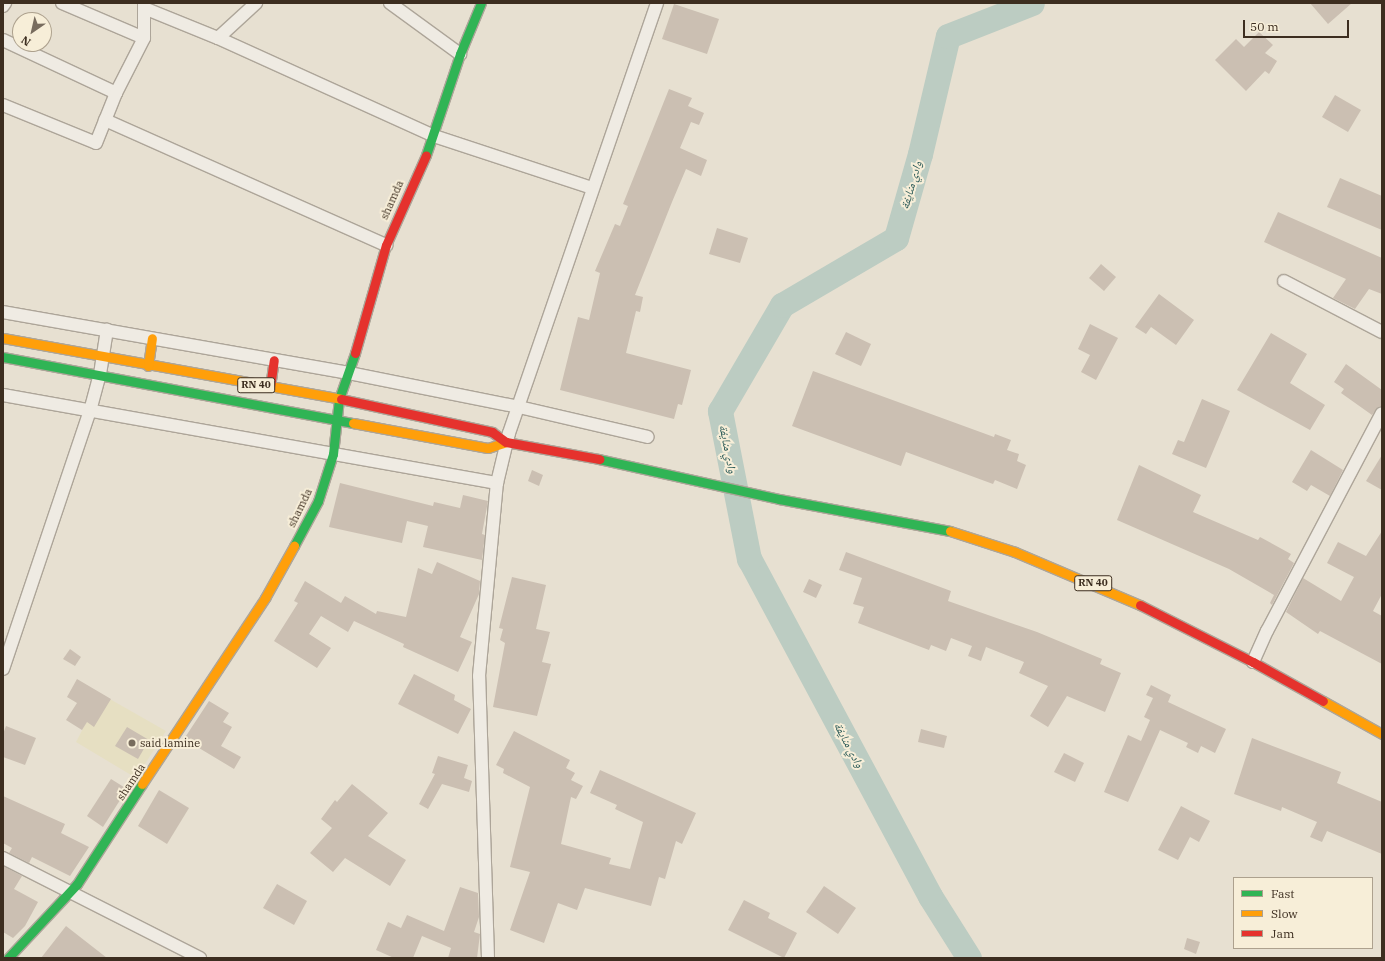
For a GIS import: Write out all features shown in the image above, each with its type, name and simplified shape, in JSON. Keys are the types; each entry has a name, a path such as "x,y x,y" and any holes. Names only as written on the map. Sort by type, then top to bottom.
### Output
{"main road":[{"name":"shamda","path":"8,958 70,891 266,598 318,501 333,454 338,399 350,373 386,245 434,136 460,54 481,3"},
{"name":"RN 40","path":"3,338 102,358 338,399 492,432 506,442 579,454 779,499 945,529 1015,552 1120,595 1253,662 1382,734"},
{"path":"148,366 152,338"},
{"name":"RN 40","path":"3,357 488,448 506,442"},
{"path":"270,387 274,360"}],"street":[{"path":"62,3 144,38"},
{"path":"218,38 256,3"},
{"path":"390,3 460,54"},
{"path":"488,958 480,676 497,483 506,442 592,188 658,3"},
{"path":"3,105 96,143 116,93 144,38 144,6 434,136 592,188"},
{"path":"3,40 116,93"},
{"path":"105,120 386,245"},
{"path":"1284,281 1382,332"},
{"path":"3,312 350,373 519,407 648,437"},
{"path":"3,668 90,411 100,374 107,330"},
{"path":"3,396 497,483"},
{"path":"1253,662 1267,631 1382,413"},
{"path":"3,858 200,958"}],"shaded area":[{"path":"101,694 166,731 136,778 76,742"}],"building":[{"path":"1310,3 1352,3 1328,24"},
{"path":"674,4 719,19 707,54 662,39"},
{"path":"1259,32 1273,45 1265,53 1277,61 1269,74 1265,71 1246,91 1215,60 1236,39 1244,47"},
{"path":"669,89 692,98 688,106 704,113 699,125 691,122 680,148 707,160 701,176 686,169 672,202 635,295 643,297 640,312 636,311 626,353 691,370 682,405 678,404 674,419 560,390 578,317 589,320 600,273 595,271 615,224 620,226 628,206 623,204"},
{"path":"1335,95 1361,110 1348,132 1322,117"},
{"path":"1340,178 1382,196 1382,230 1327,207"},
{"path":"1278,212 1382,258 1382,294 1369,289 1355,309 1333,298 1346,279 1264,242"},
{"path":"717,228 748,238 740,263 709,254"},
{"path":"1101,264 1116,277 1104,291 1089,278"},
{"path":"1159,294 1194,320 1176,345 1151,327 1146,334 1135,327"},
{"path":"1090,324 1118,338 1096,380 1081,372 1090,355 1078,349"},
{"path":"846,332 871,344 861,366 835,354"},
{"path":"1271,333 1307,354 1290,383 1325,405 1310,430 1237,390"},
{"path":"1346,364 1382,390 1382,406 1378,407 1372,415 1341,393 1344,389 1334,382"},
{"path":"813,371 994,437 995,434 1011,440 1007,450 1019,454 1017,461 1026,465 1017,489 995,480 993,484 906,452 901,466 792,426"},
{"path":"1202,399 1230,411 1206,468 1172,454 1178,440 1184,442"},
{"path":"1311,450 1343,470 1330,496 1311,485 1307,491 1292,482"},
{"path":"1382,455 1382,490 1366,481"},
{"path":"1139,465 1201,495 1193,512 1258,540 1260,537 1291,554 1288,559 1294,563 1272,605 1270,603 1274,595 1229,569 1117,520"},
{"path":"532,470 543,475 539,486 528,481"},
{"path":"340,483 433,506 434,502 460,508 463,495 488,501 482,534 485,535 482,560 423,547 428,526 407,521 402,543 329,527"},
{"path":"1382,531 1382,594 1373,611 1382,616 1382,664 1320,631 1318,634 1286,612 1303,578 1341,601 1354,577 1327,563 1338,542 1366,556"},
{"path":"846,552 951,591 948,601 1037,632 1102,659 1100,664 1121,673 1105,712 1067,696 1048,727 1030,716 1048,686 1019,673 1024,662 986,647 981,661 968,656 972,646 951,638 946,651 931,645 929,650 858,623 864,607 853,604 862,578 839,570"},
{"path":"437,562 480,581 479,594 460,637 472,642 458,672 403,647 404,644 354,621 348,632 321,616 309,634 331,648 317,668 274,641 298,603 294,601 305,581 341,603 345,596 376,614 377,611 406,617 418,568 432,574"},
{"path":"512,577 546,585 536,629 550,632 542,662 551,664 537,716 493,707 505,643 500,640 503,629 499,628"},
{"path":"809,579 822,585 816,598 803,592"},
{"path":"70,649 81,657 75,666 63,659"},
{"path":"414,674 455,695 454,700 471,709 458,734 398,704"},
{"path":"77,679 111,699 94,727 87,722 82,730 66,720 77,703 67,697"},
{"path":"1151,685 1171,695 1168,702 1226,729 1215,753 1201,746 1198,753 1186,747 1188,743 1160,730 1128,802 1104,792 1128,735 1141,741 1150,720 1144,717 1153,698 1146,695"},
{"path":"209,701 229,713 223,722 232,727 221,746 241,757 234,769 184,739"},
{"path":"6,726 36,738 25,765 3,757 3,734"},
{"name":"said lamine","path":"127,727 149,740 138,759 115,746"},
{"path":"921,729 947,736 944,748 918,742"},
{"path":"514,731 570,760 566,768 575,773 571,780 583,786 576,799 571,797 561,844 611,858 609,864 630,869 643,822 615,809 617,805 590,793 600,770 696,813 682,844 676,841 665,879 659,877 651,906 585,888 577,910 558,903 544,943 510,930 530,872 510,867 530,787 503,773 504,769 496,765"},
{"path":"1252,738 1341,772 1337,783 1382,802 1382,854 1327,831 1322,842 1310,837 1317,822 1282,807 1281,811 1234,794"},
{"path":"1064,753 1084,763 1075,782 1054,772"},
{"path":"438,756 468,765 464,778 472,781 469,792 442,784 428,809 419,804 435,774 432,773"},
{"path":"111,779 127,789 103,827 87,816"},
{"path":"352,784 388,813 368,836 406,860 390,886 345,858 333,872 310,853 332,828 321,819 335,800 337,802"},
{"path":"159,790 189,808 167,844 138,826"},
{"path":"3,796 65,824 61,833 89,847 70,876 32,857 29,863 9,853 12,848 3,843"},
{"path":"1181,806 1210,821 1199,842 1190,837 1178,860 1158,850"},
{"path":"3,866 22,876 14,889 38,902 25,926 13,938 3,932"},
{"path":"277,884 307,901 294,925 263,908"},
{"path":"824,886 856,908 838,934 806,912"},
{"path":"460,887 478,893 479,917 474,932 480,934 477,958 448,958 451,948 422,936 413,958 394,958 376,950 388,922 401,928 407,915 444,931"},
{"path":"744,900 770,913 768,918 797,933 784,958 728,930"},
{"path":"66,926 107,958 41,958"},
{"path":"1187,938 1200,942 1196,954 1184,949"}],"waterway":[{"name":"وادي منايفة","path":"969,958 930,896 749,559 720,411 782,305 896,238 920,154 948,36 1032,3"}],"traffic: fast":[{"path":"426,155 460,54 481,3"},
{"path":"294,546 318,501 333,454 339,399 355,353"},
{"path":"3,357 353,423"},
{"path":"599,459 779,499 950,531"},
{"path":"8,958 77,884 142,784"}],"traffic: slow":[{"path":"3,338 341,399"},
{"path":"148,366 152,338"},
{"path":"353,423 488,448 506,442"},
{"path":"950,531 1015,552 1140,605"},
{"path":"142,784 265,598 294,546"},
{"path":"1323,701 1382,734"}],"traffic: jam":[{"path":"355,353 386,245 426,155"},
{"path":"270,387 274,360"},
{"path":"341,399 492,432 506,442 599,459"},
{"path":"1140,605 1253,662 1323,701"}],"place":[{"name":"said lamine","path":"132,743"}]}
